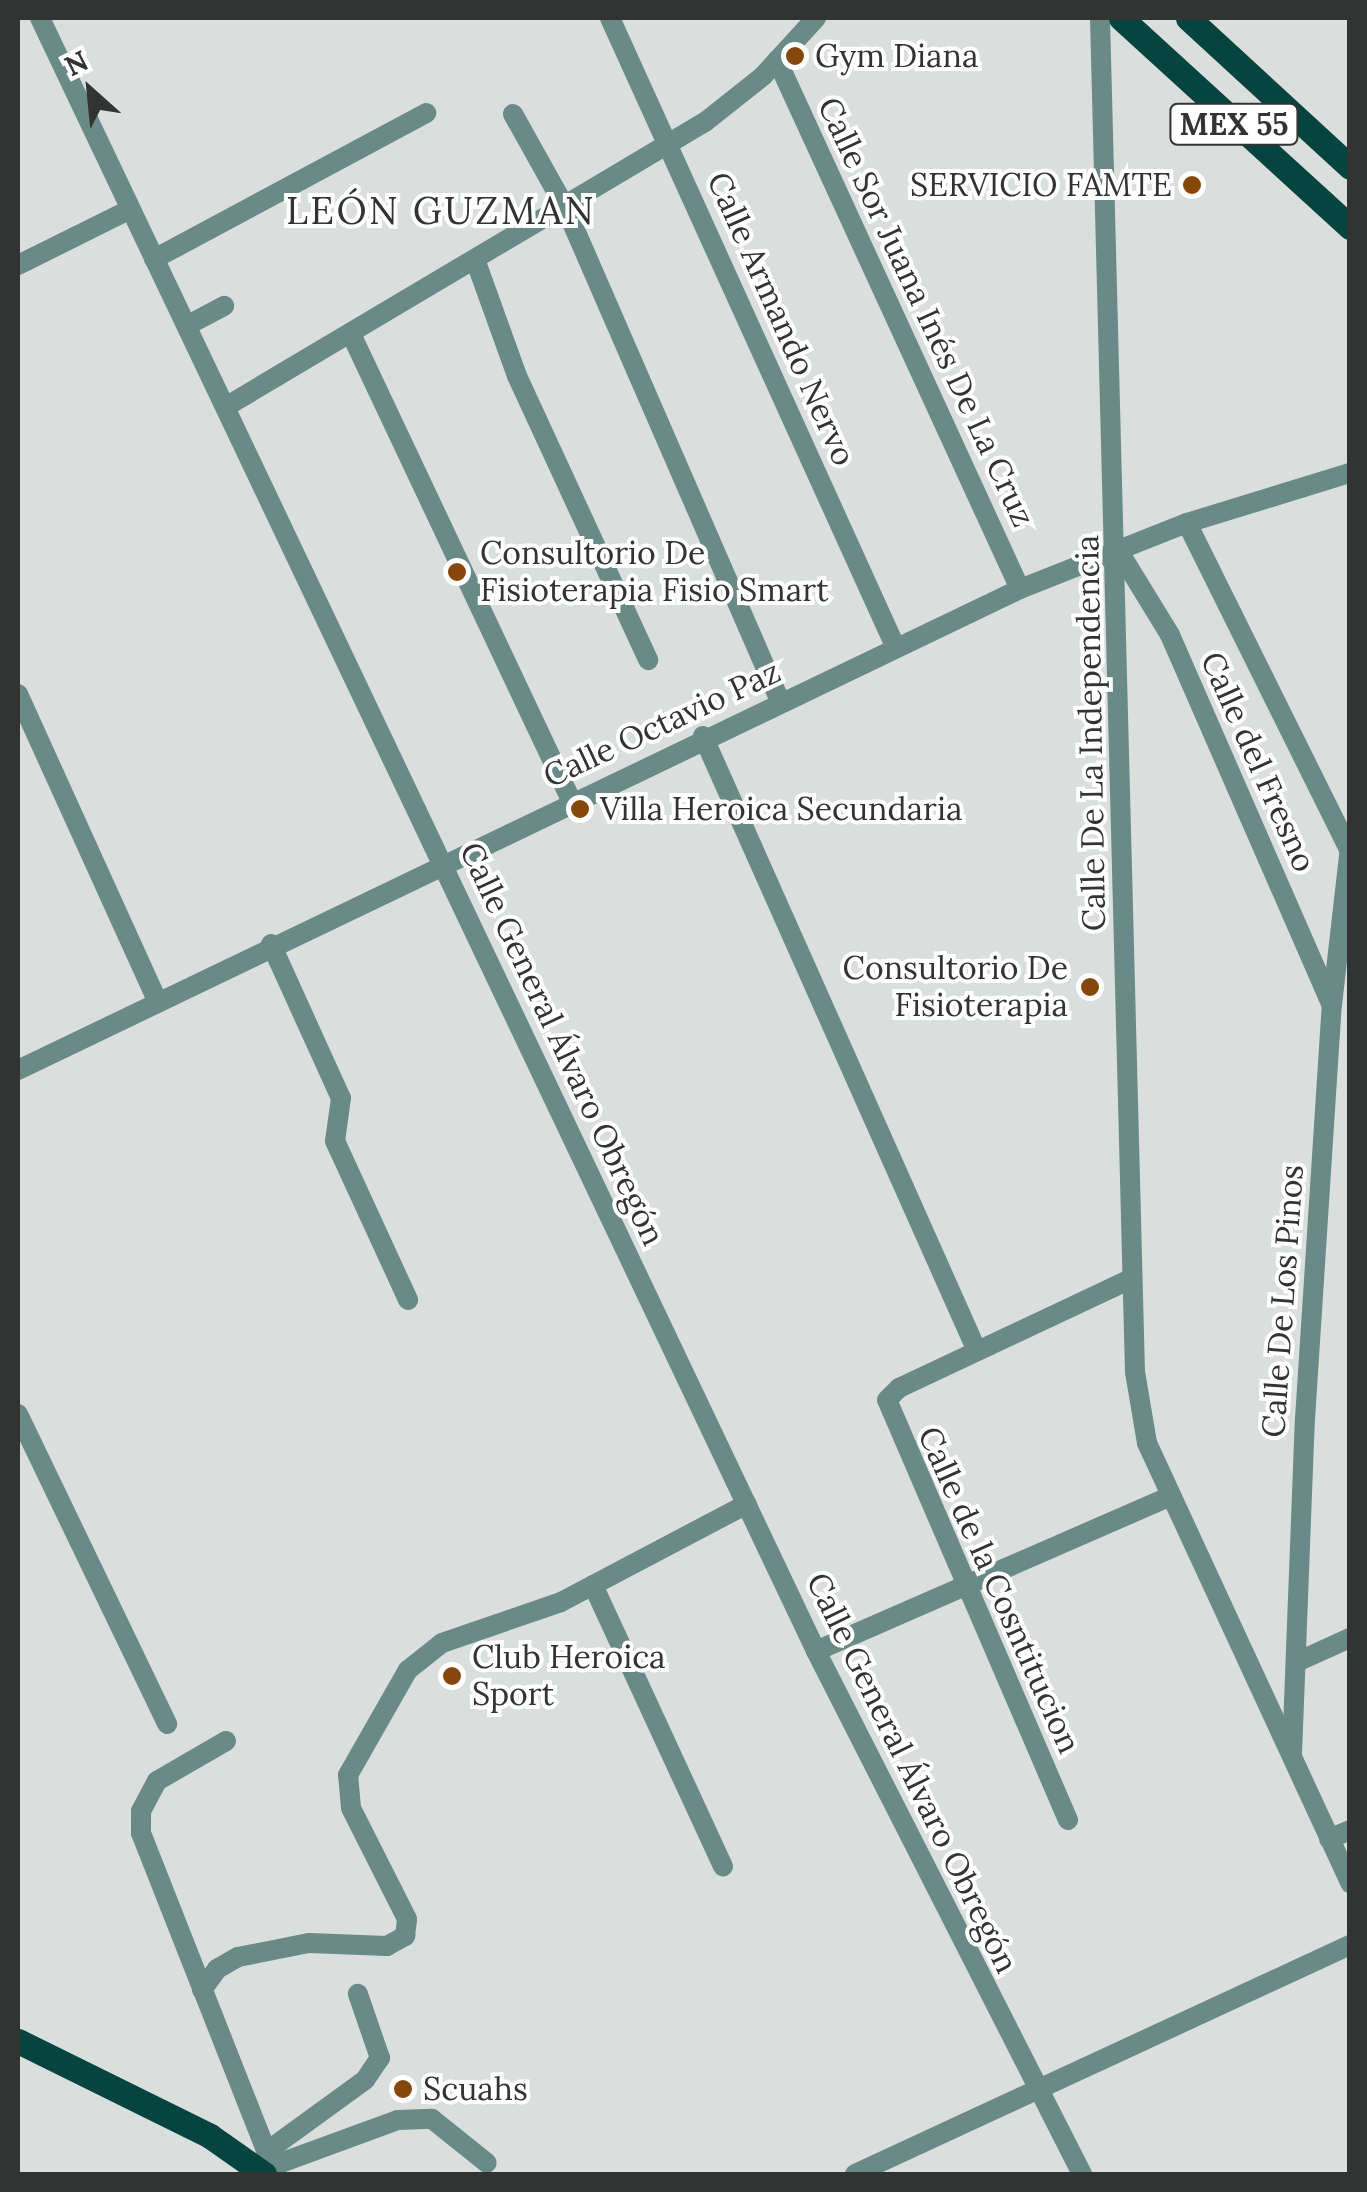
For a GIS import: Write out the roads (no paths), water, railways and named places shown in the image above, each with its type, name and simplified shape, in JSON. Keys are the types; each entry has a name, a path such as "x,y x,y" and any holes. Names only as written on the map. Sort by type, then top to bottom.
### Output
{"main road":[{"name":"MEX 55","path":"1122,18 1350,226"},
{"name":"MEX 55","path":"1188,18 1350,167"},
{"path":"18,2041 271,2166"}],"street":[{"name":"Calle General Álvaro Obregón","path":"40,18 816,1650 1082,2174"},
{"name":"Calle Armando Nervo","path":"610,18 895,646"},
{"path":"227,406 566,209 732,102 816,18"},
{"name":"Calle De La Independencia","path":"1100,18 1118,550 1130,1280 1147,1443 1350,1883"},
{"name":"Calle Sor Juana Inés De La Cruz","path":"777,60 1020,590"},
{"path":"154,260 426,113"},
{"path":"513,114 566,209 780,701"},
{"path":"18,266 129,210"},
{"path":"476,262 517,376 648,660"},
{"path":"188,325 224,306"},
{"path":"352,336 571,800"},
{"name":"Calle Octavio Paz","path":"18,1070 895,646 1020,590 1187,523 1350,472"},
{"path":"1187,523 1349,848"},
{"name":"Calle del Fresno","path":"1118,550 1170,635 1332,1005"},
{"path":"18,694 157,1000"},
{"path":"703,736 977,1351 1130,1280"},
{"name":"Calle De Los Pinos","path":"1292,1759 1305,1420 1332,1005 1349,848"},
{"path":"272,944 341,1098 335,1142 408,1300"},
{"name":"Calle de la Cosntitucion","path":"977,1351 899,1388 887,1400 891,1418 1068,1820"},
{"path":"18,1414 168,1724"},
{"path":"816,1650 1171,1496"},
{"path":"202,1990 217,1969 238,1957 309,1943 388,1946 405,1936 407,1918 351,1808 348,1776 408,1670 442,1643 593,1585 747,1504"},
{"path":"593,1585 723,1866"},
{"path":"1298,1661 1350,1638"},
{"path":"226,1740 156,1780 141,1811 149,1859 271,2166"},
{"path":"1329,1839 1350,1830"},
{"path":"864,2173 1350,1945"},
{"path":"271,2166 364,2080 380,2058 358,1994"},
{"path":"271,2166 398,2120 432,2119 487,2163"}],"place":[{"name":"Gym Diana","path":"795,56"},
{"name":"SERVICIO FAMTE","path":"1192,185"},
{"name":"Consultorio De Fisioterapia Fisio Smart","path":"457,572"},
{"name":"Villa Heroica Secundaria","path":"580,809"},
{"name":"Consultorio De Fisioterapia","path":"1090,987"},
{"name":"Club Heroica Sport","path":"452,1676"},
{"name":"Scuahs","path":"403,2089"}],"district":[{"name":"LEÓN GUZMAN","path":"441,211"}]}
